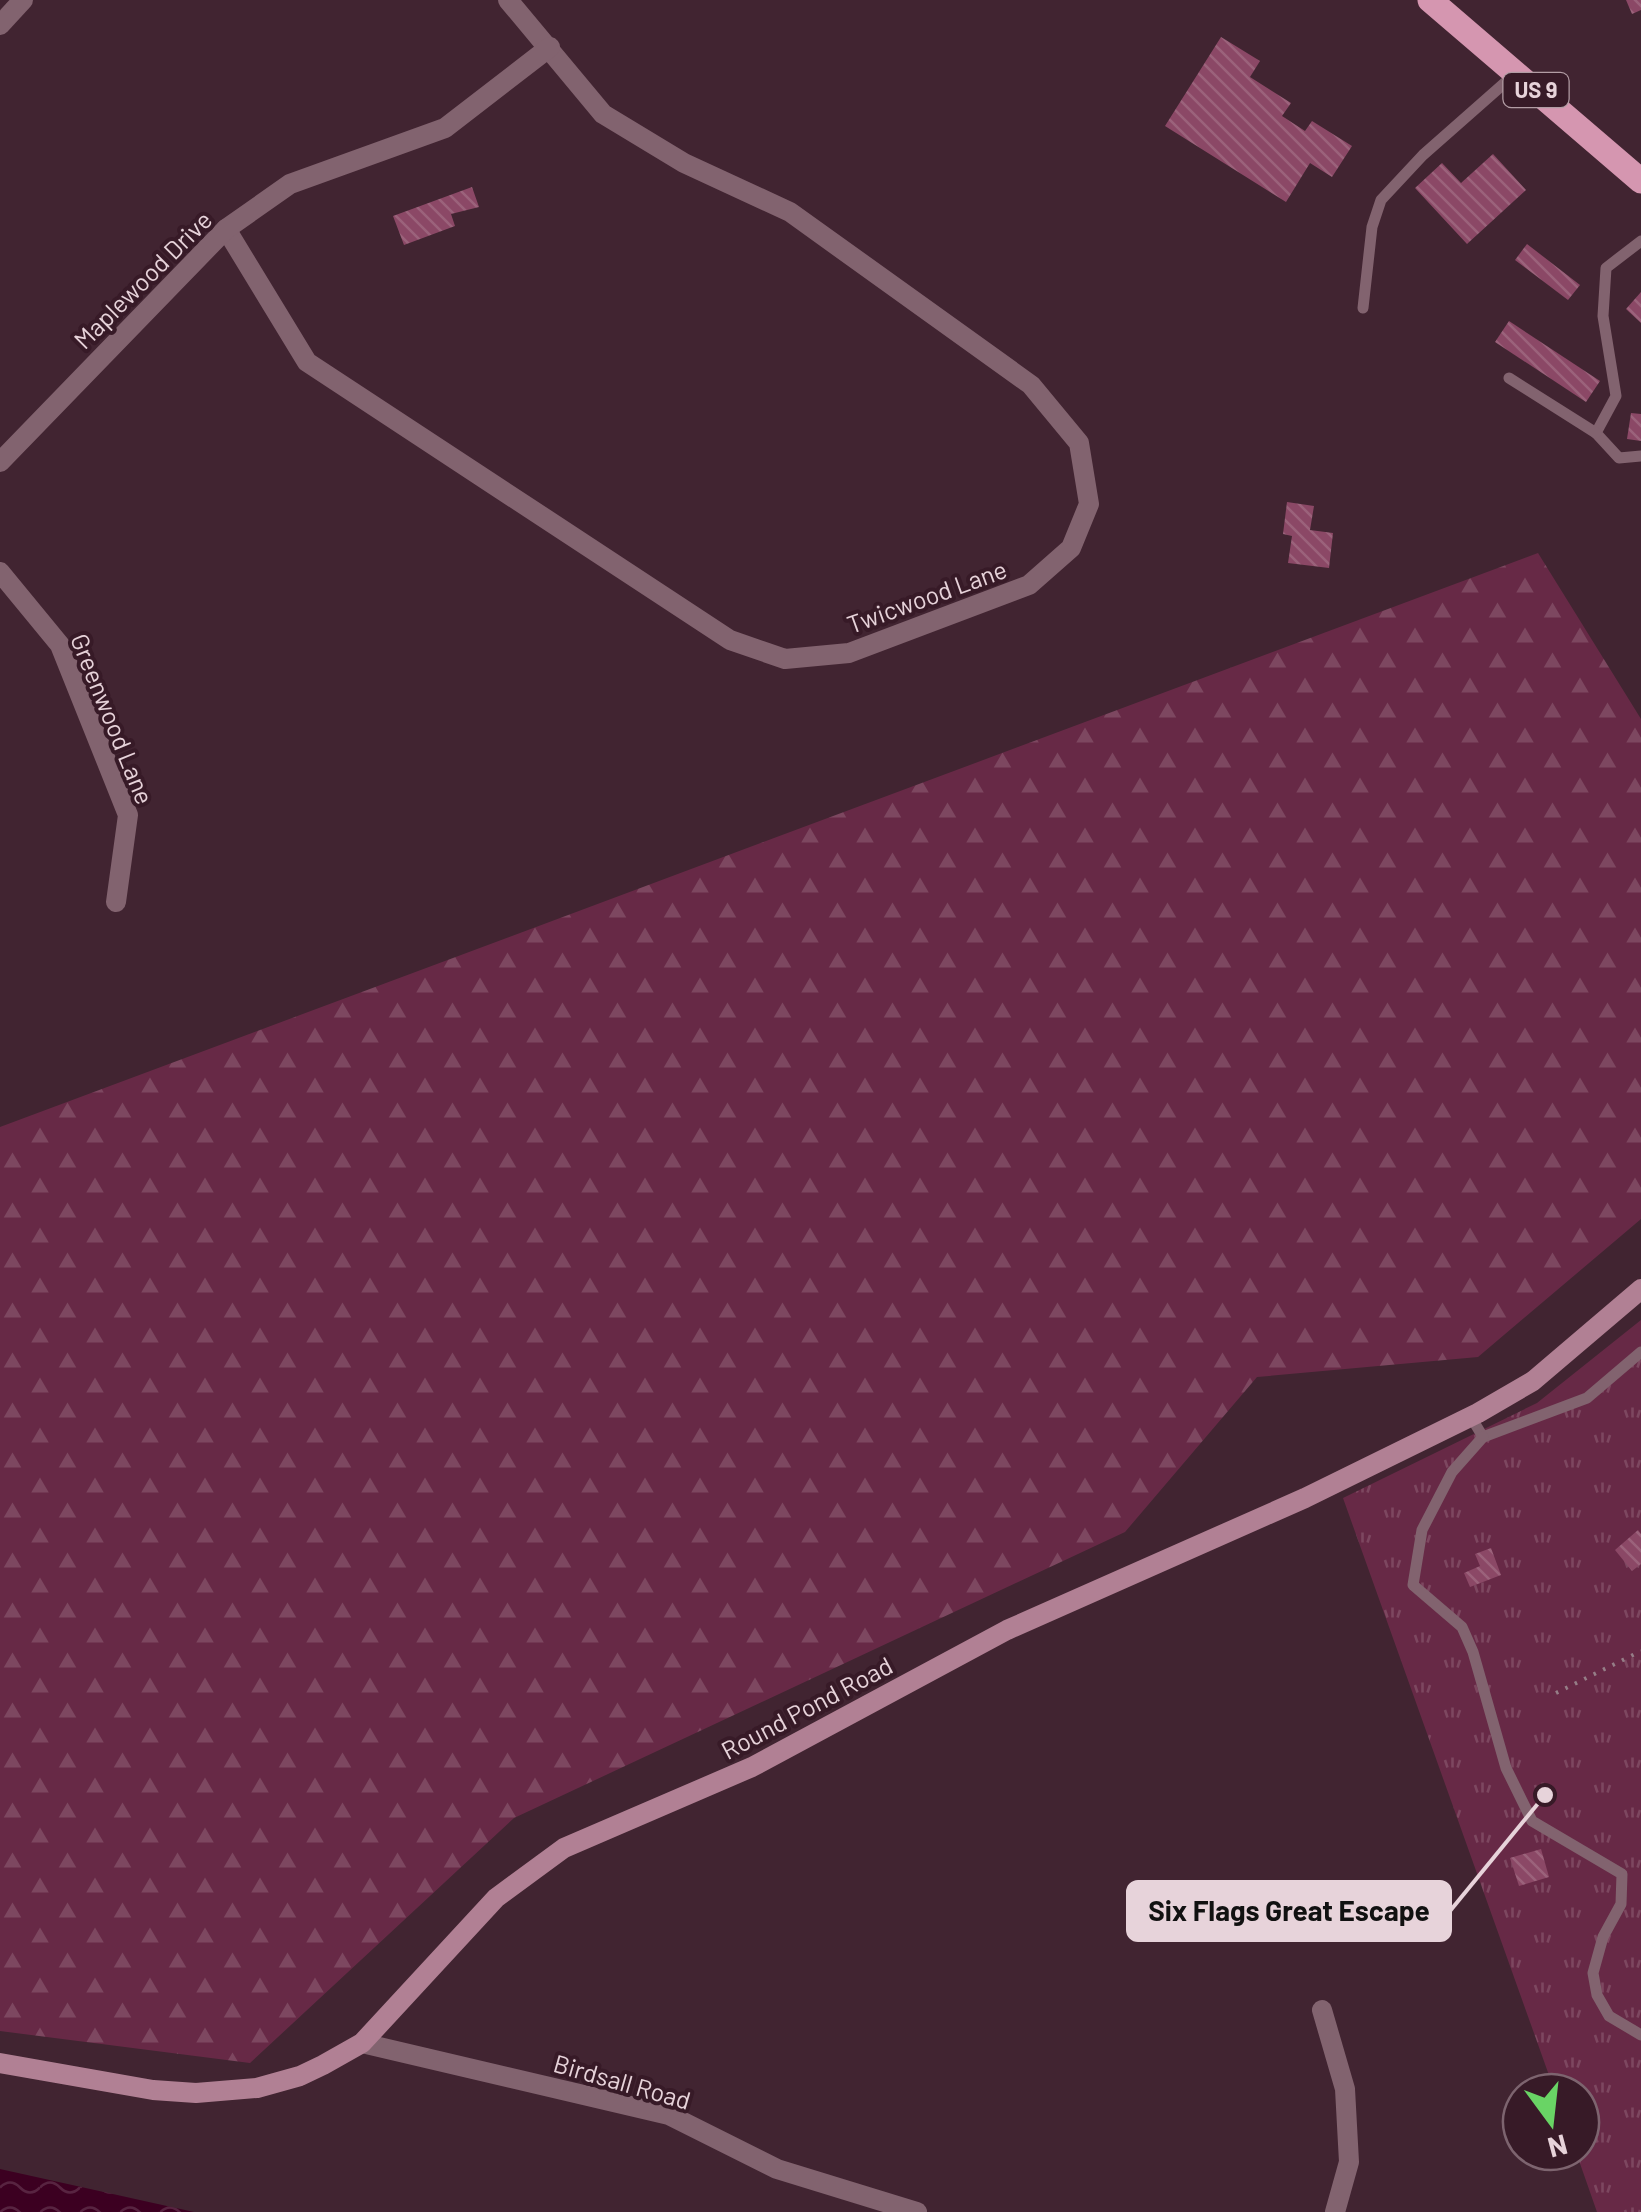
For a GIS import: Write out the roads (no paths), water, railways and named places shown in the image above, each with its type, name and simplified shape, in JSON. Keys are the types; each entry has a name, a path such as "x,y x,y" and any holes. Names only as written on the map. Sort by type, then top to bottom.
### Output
{"main road":[{"name":"US 9","path":"1430,0 1641,181"}],"street":[{"path":"0,25 23,0"},
{"name":"Twicwood Lane","path":"226,229 307,362 730,640 785,659 849,653 1029,586 1071,548 1089,504 1079,444 1031,385 790,212 684,164 602,114 508,0"},
{"name":"Maplewood Drive","path":"0,462 226,229 290,184 445,128 550,47"},
{"name":"Greenwood Lane","path":"0,572 60,645 128,815 116,902"},
{"name":"Round Pond Road","path":"0,2063 153,2090 226,2093 300,2076 362,2042 496,1898 564,1848 752,1767 1006,1630 1306,1498 1470,1417 1534,1381 1641,1290"},
{"path":"1322,2010 1345,2088 1348,2162 1335,2212"},
{"name":"Birdsall Road","path":"362,2042 669,2116 777,2169 918,2212"}],"lane":[{"path":"1362,308 1372,227 1381,200 1424,155 1516,74"},
{"path":"1596,432 1616,396 1603,316 1606,268 1641,241"},
{"path":"1509,378 1596,432 1619,458 1641,456"},
{"path":"1641,1352 1587,1398 1483,1437 1452,1472 1422,1530 1413,1584 1462,1627 1473,1652 1506,1768 1532,1821 1622,1874 1620,1904 1602,1938 1593,1973 1597,1995 1608,2016 1641,2035"},
{"path":"1470,1417 1483,1437"}],"water":[{"path":"0,2169 194,2212 0,2212"}],"place":[{"name":"Six Flags Great Escape","path":"1545,1795"}]}
